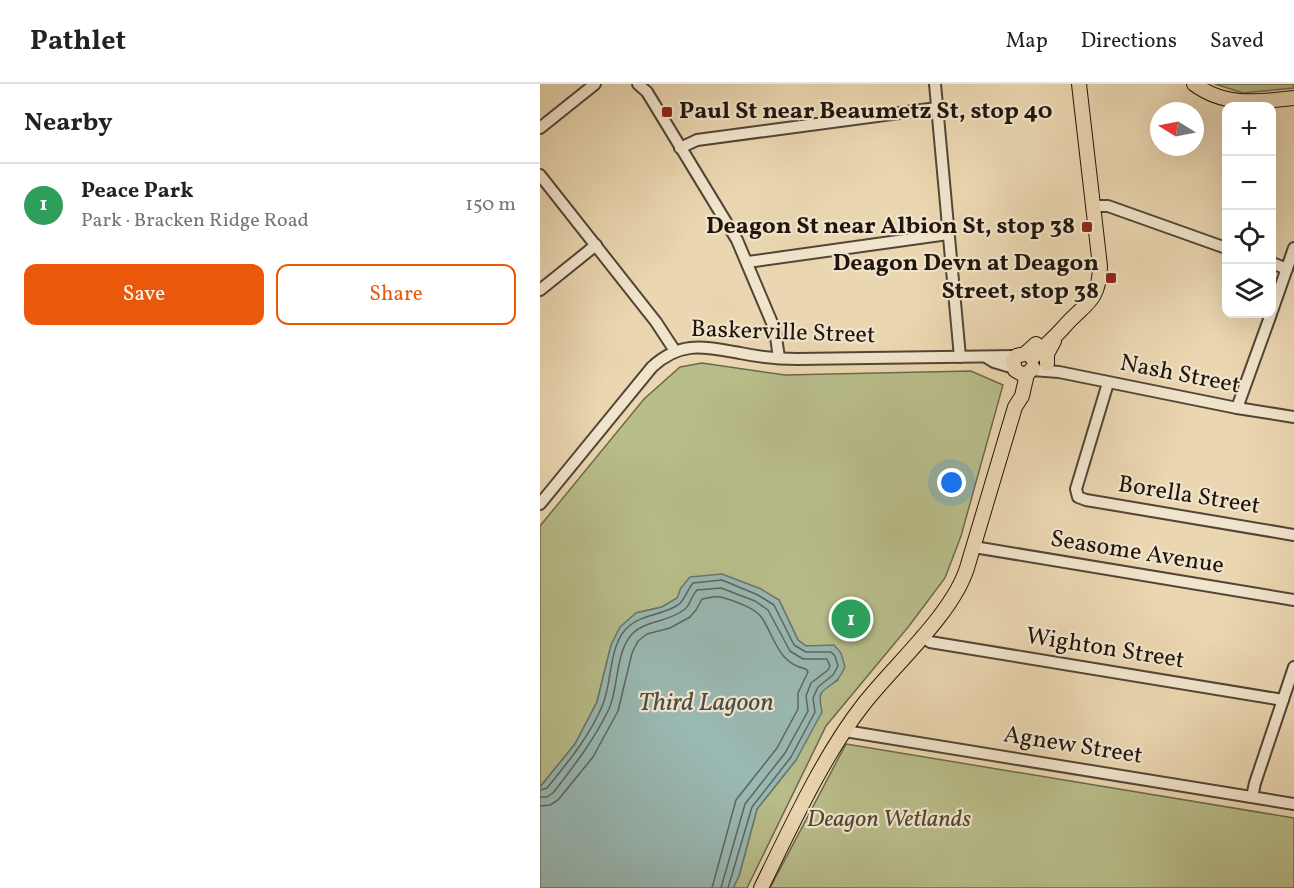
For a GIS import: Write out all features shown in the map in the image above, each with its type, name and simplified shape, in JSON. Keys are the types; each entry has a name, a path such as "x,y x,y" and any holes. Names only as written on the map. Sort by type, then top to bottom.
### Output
{"main road":[{"path":"1024,364 1054,339 1086,307 1093,299 1097,289 1100,266 1079,84"},
{"path":"1194,84 1203,91 1231,101 1262,102 1294,98"},
{"path":"761,888 845,730 958,590 974,547 1015,407 1022,396 1024,364 1053,330 1063,328"},
{"path":"1053,368 1047,354 1054,339"}],"street":[{"path":"540,128 595,84"},
{"path":"638,84 647,92 737,240 748,262 774,330 779,358"},
{"path":"935,84 960,357"},
{"path":"680,148 697,140 937,108"},
{"path":"540,175 656,322 675,351"},
{"path":"1092,206 1108,206 1222,246"},
{"path":"748,262 948,234"},
{"path":"540,290 596,246"},
{"path":"1276,299 1294,248"},
{"path":"1274,264 1287,269"},
{"path":"1237,408 1269,318"},
{"name":"Baskerville Street","path":"540,504 652,367 660,359 675,351 701,347 779,358 986,357 994,355 1024,364"},
{"name":"Nash Street","path":"1024,364 1053,368 1108,383 1294,417"},
{"name":"Borella Street","path":"1108,383 1076,489 1078,497 1086,501 1294,535"},
{"name":"Seasome Avenue","path":"974,547 1294,600"},
{"name":"Wighton Street","path":"922,636 930,642 1288,694"},
{"path":"1252,797 1288,694 1294,667"},
{"name":"Agnew Street","path":"845,730 1294,804"}],"green space":[{"path":"1215,84 1294,84 1294,88 1243,93"},
{"path":"702,363 785,375 971,371 1003,385 961,536 945,578 909,626 826,726 747,888 733,888 739,876 757,809 796,760 823,689 838,680 834,646 806,646 798,640 779,600 681,588 678,598 662,607 636,613 611,645 597,702 575,744 540,787 540,526 644,399 680,367"},
{"name":"Deagon Wetlands","path":"846,744 1294,818 1294,888 770,888"}],"water":[{"name":"Third Lagoon","path":"722,574 761,589 779,600 798,640 806,646 834,645 841,653 845,667 837,680 822,692 820,698 822,712 796,760 757,809 739,876 733,888 540,888 540,787 575,744 597,702 611,645 620,627 636,613 662,607 677,598 681,588 690,577"}],"place":[{"name":"Paul St near Beaumetz St, stop 40","path":"667,112"},
{"name":"Deagon St near Albion St, stop 38","path":"1087,227"},
{"name":"Deagon Devn at Deagon Street, stop 38","path":"1111,278"},
{"name":"Peace Park","path":"851,619"}]}
